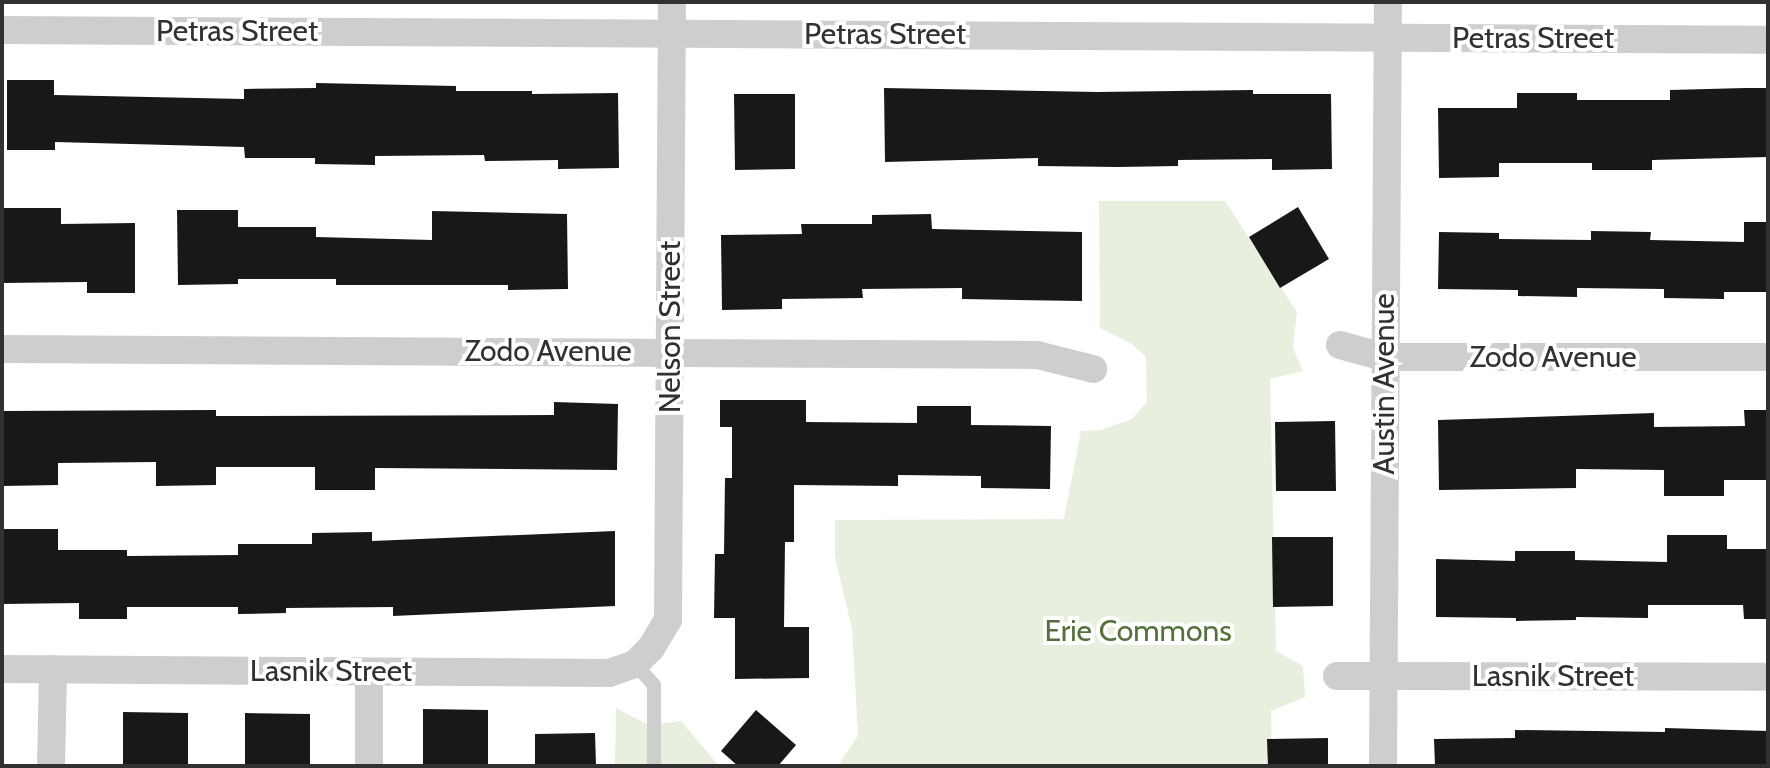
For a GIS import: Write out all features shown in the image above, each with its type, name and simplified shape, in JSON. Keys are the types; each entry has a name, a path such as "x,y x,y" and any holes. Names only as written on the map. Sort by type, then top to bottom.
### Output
{"street":[{"name":"Nelson Street","path":"643,656 668,620 672,2"},
{"name":"Austin Avenue","path":"1383,766 1388,2"},
{"name":"Petras Street","path":"2,30 1768,40"},
{"name":"Zodo Avenue","path":"1340,345 1384,357 1768,357"},
{"name":"Zodo Avenue","path":"2,349 1037,355 1093,369"},
{"name":"Lasnik Street","path":"2,669 609,673 643,656"},
{"path":"51,766 53,669"},
{"path":"369,672 369,766"},
{"name":"Lasnik Street","path":"1337,676 1768,677"}],"lane":[{"path":"643,656 654,685 654,766"}],"green space":[{"name":"Erie Commons","path":"1099,201 1225,201 1297,312 1293,348 1303,371 1270,379 1276,651 1303,666 1305,697 1271,711 1272,766 838,766 858,735 852,629 835,557 835,520 1064,519 1081,431 1101,430 1132,419 1147,402 1146,357 1132,344 1100,328"},
{"path":"616,708 649,725 681,721 719,766 615,766"}],"building":[{"path":"7,80 54,80 54,95 244,99 244,89 316,88 316,83 456,86 456,91 532,91 532,94 618,93 619,168 558,169 558,160 485,161 484,155 375,156 375,165 315,164 315,158 245,158 244,147 55,142 55,150 7,150"},
{"path":"884,88 1097,92 1253,90 1253,94 1331,94 1332,169 1272,170 1272,159 1178,160 1178,166 1118,167 1038,166 1038,158 885,162"},
{"path":"1768,88 1768,157 1652,160 1652,170 1592,170 1592,163 1499,163 1499,177 1439,178 1438,108 1517,108 1517,93 1577,93 1577,100 1670,100 1670,90"},
{"path":"734,94 795,94 795,169 735,170"},
{"path":"1298,207 1329,259 1280,288 1249,237"},
{"path":"2,208 61,208 61,224 135,223 135,293 87,293 87,282 2,283"},
{"path":"177,210 238,210 238,227 316,227 316,237 432,240 432,211 567,214 568,289 508,290 508,285 336,285 336,279 238,279 238,284 178,285"},
{"path":"931,214 932,229 1082,232 1082,301 962,299 962,288 862,289 863,298 782,299 782,309 722,310 721,235 802,234 801,224 872,224 872,215"},
{"path":"1744,222 1768,222 1768,292 1724,292 1724,299 1664,298 1664,289 1577,288 1577,297 1518,296 1518,290 1438,289 1439,232 1499,233 1499,239 1591,240 1591,231 1651,232 1650,240 1744,242"},
{"path":"720,400 806,400 806,422 917,423 917,406 971,406 971,425 1051,426 1050,489 981,488 981,476 898,475 898,486 794,485 794,542 785,542 784,627 809,627 809,678 735,679 735,618 714,618 715,554 724,554 725,478 732,478 732,427 720,427"},
{"path":"554,402 618,404 617,470 375,468 375,490 315,490 315,467 216,467 216,485 156,486 156,462 58,463 58,485 2,486 2,411 216,410 216,416 554,415"},
{"path":"1744,410 1768,410 1768,480 1724,480 1724,496 1664,496 1664,470 1576,469 1576,488 1439,490 1438,420 1654,413 1654,427 1745,426"},
{"path":"1335,421 1336,491 1276,491 1275,422"},
{"path":"2,529 58,529 58,550 127,550 127,556 238,555 238,544 312,544 312,533 372,532 372,541 615,531 615,606 393,616 393,607 286,608 286,613 238,614 238,607 127,607 127,619 79,619 79,603 2,604"},
{"path":"1667,535 1727,535 1727,549 1768,549 1768,619 1744,619 1743,605 1648,605 1648,618 1576,617 1576,620 1516,621 1516,618 1436,617 1436,559 1515,561 1515,551 1575,551 1575,560 1667,562"},
{"path":"1272,537 1333,537 1333,606 1273,607"},
{"path":"423,709 488,710 488,766 423,766"},
{"path":"756,710 796,745 778,766 738,766 721,751"},
{"path":"123,712 188,713 188,766 123,766"},
{"path":"245,713 310,714 310,766 245,766"},
{"path":"1665,728 1768,731 1768,766 1435,766 1434,739 1515,738 1515,730 1665,732"},
{"path":"595,733 596,766 535,766 535,734"},
{"path":"1328,738 1328,766 1268,766 1267,739"}]}
